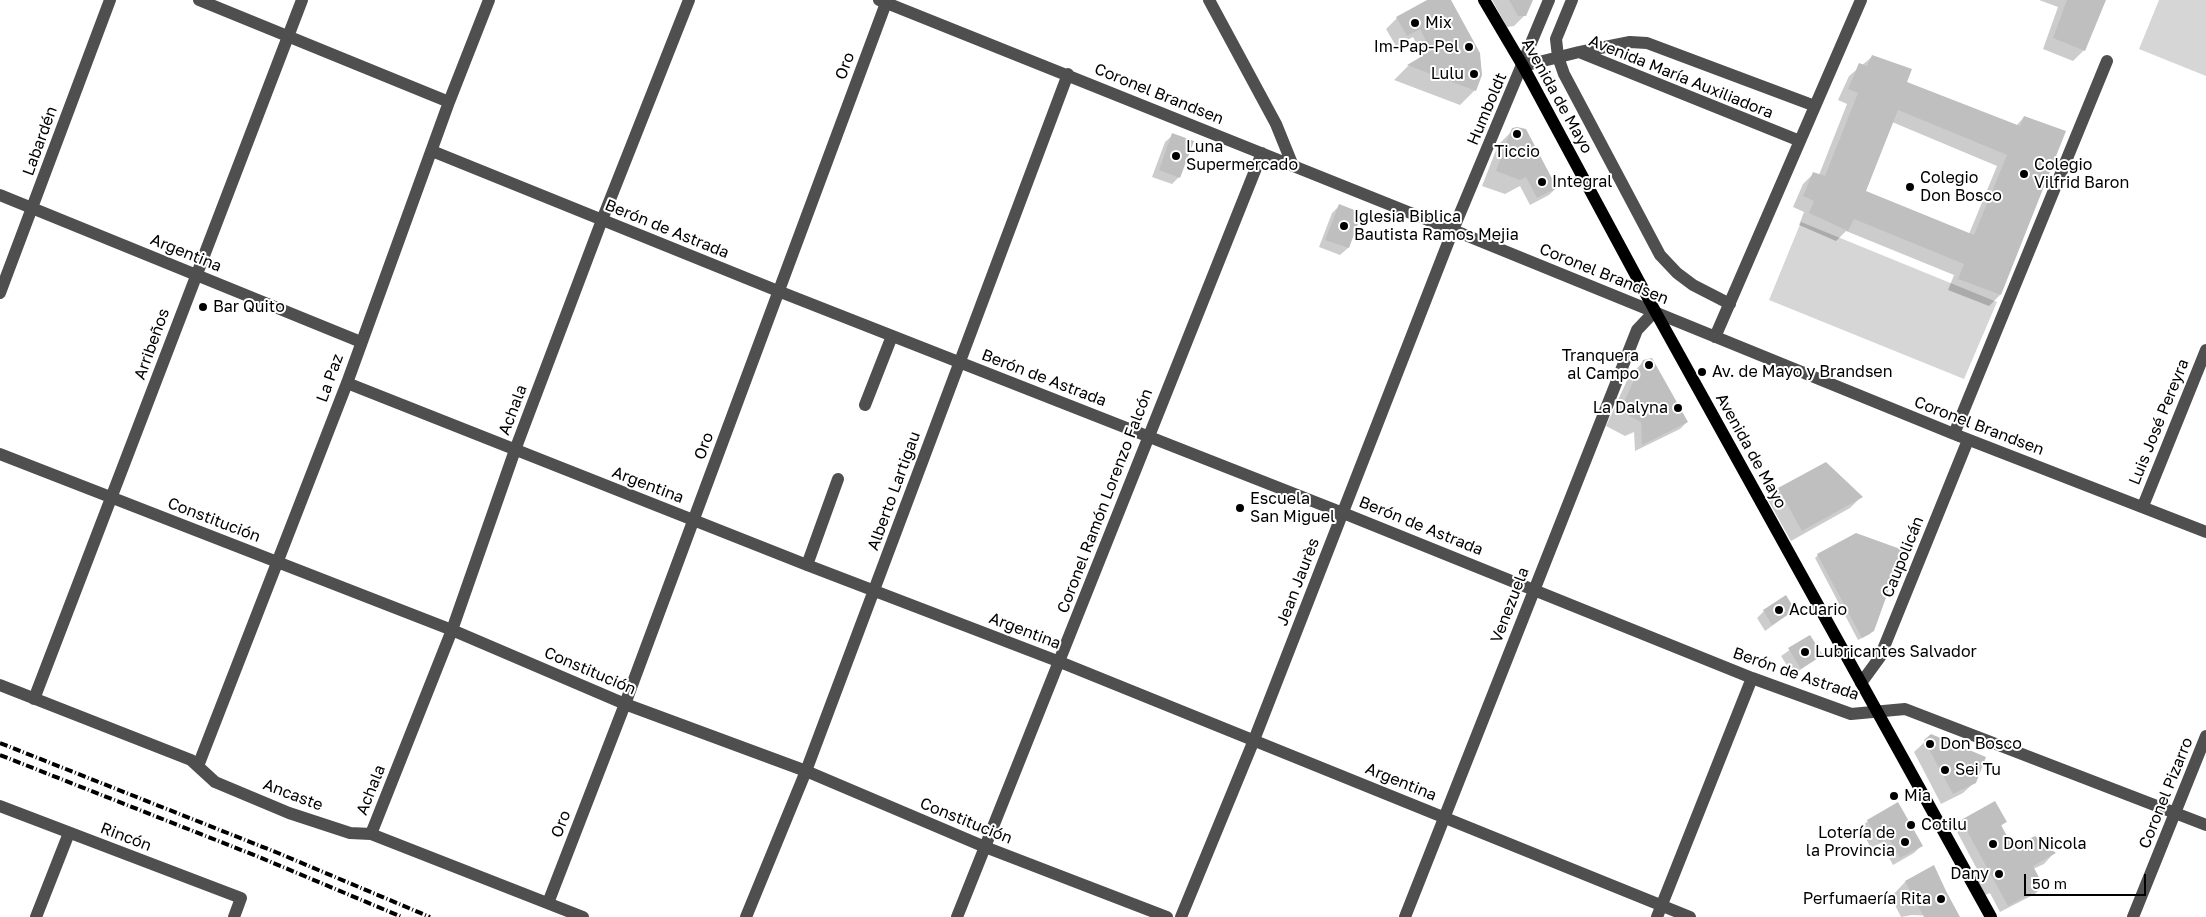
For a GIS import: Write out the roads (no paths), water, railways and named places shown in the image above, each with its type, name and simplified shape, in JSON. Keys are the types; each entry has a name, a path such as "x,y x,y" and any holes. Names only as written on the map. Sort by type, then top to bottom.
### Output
{"main road":[{"name":"Avenida de Mayo","path":"1484,0 1523,66 1655,312 1991,917"}],"street":[{"name":"Labardén","path":"0,293 110,0"},
{"path":"199,0 449,102"},
{"name":"Arribeños","path":"34,699 113,498 195,274 302,0"},
{"name":"La Paz","path":"198,766 346,383 449,102 489,0"},
{"name":"Achala","path":"371,834 452,630 515,450 602,220 689,0"},
{"path":"1209,0 1276,124 1293,166"},
{"name":"Humboldt","path":"1453,230 1549,0"},
{"path":"1572,0 1556,39 1553,58 1564,74 1660,255 1685,279 1730,304"},
{"path":"1715,337 1861,0"},
{"name":"Coronel Brandsen","path":"885,1 1968,440 2143,506 2206,532"},
{"name":"Oro","path":"548,903 694,520 885,1"},
{"path":"1579,52 1630,42 1647,43 1815,106"},
{"name":"Avenida María Auxiliadora","path":"1523,66 1579,52 1800,142"},
{"path":"1954,434 2107,61"},
{"name":"Alberto Lartigau","path":"746,917 806,771 875,592 959,362 1068,74"},
{"name":"Berón de Astrada","path":"432,151 778,291 1343,513 1752,678 1851,714 1905,709 2206,825"},
{"name":"Coronel Ramón Lorenzo Falcón","path":"957,917 1262,153"},
{"name":"Argentina","path":"0,195 361,342"},
{"name":"Jean Jaurès","path":"1181,917 1254,740 1453,230"},
{"name":"Venezuela","path":"1405,917 1533,589 1637,330 1655,312"},
{"path":"865,405 892,336"},
{"name":"Luis José Pereyra","path":"2143,506 2206,350"},
{"name":"Argentina","path":"346,383 807,566 1060,662 1254,740 1444,817 1661,913 1690,917"},
{"name":"Caupolicán","path":"1862,683 1880,658 1968,440"},
{"name":"Constitución","path":"0,454 452,630 625,704 806,771 985,847 1167,917"},
{"path":"807,566 838,479"},
{"path":"1661,913 1752,678"},
{"name":"Ancaste","path":"0,686 190,760 215,782 289,813 350,833 371,834 583,917"},
{"name":"Coronel Pizarro","path":"2133,917 2206,736"},
{"name":"Rincón","path":"0,806 241,898 234,917"},
{"path":"36,917 69,833"}],"railway":[{"path":"0,743 278,853 430,917"},
{"path":"0,755 259,857 402,917"}],"place":[{"name":"Mix","path":"1415,23"},
{"name":"Im-Pap-Pel","path":"1469,47"},
{"name":"Lulu","path":"1474,74"},
{"name":"Ticcio","path":"1517,134"},
{"name":"Luna Supermercado","path":"1176,156"},
{"name":"Colegio Vilfrid Baron","path":"2024,174"},
{"name":"Integral","path":"1542,182"},
{"name":"Colegio Don Bosco","path":"1910,187"},
{"name":"Iglesia Biblica Bautista Ramos Mejia","path":"1344,226"},
{"name":"Bar Quito","path":"203,307"},
{"name":"Tranquera al Campo","path":"1649,365"},
{"name":"Av. de Mayo y Brandsen","path":"1702,372"},
{"name":"La Dalyna","path":"1678,408"},
{"name":"Escuela San Miguel","path":"1240,508"},
{"name":"Acuario","path":"1779,610"},
{"name":"Lubricantes Salvador","path":"1805,652"},
{"name":"Don Bosco","path":"1930,744"},
{"name":"Sei Tu","path":"1945,770"},
{"name":"Mia","path":"1894,796"},
{"name":"Cotilu","path":"1911,825"},
{"name":"Lotería de la Provincia","path":"1905,842"},
{"name":"Don Nicola","path":"1993,844"},
{"name":"Dany","path":"1999,874"},
{"name":"Perfumaería Rita","path":"1941,899"}]}
